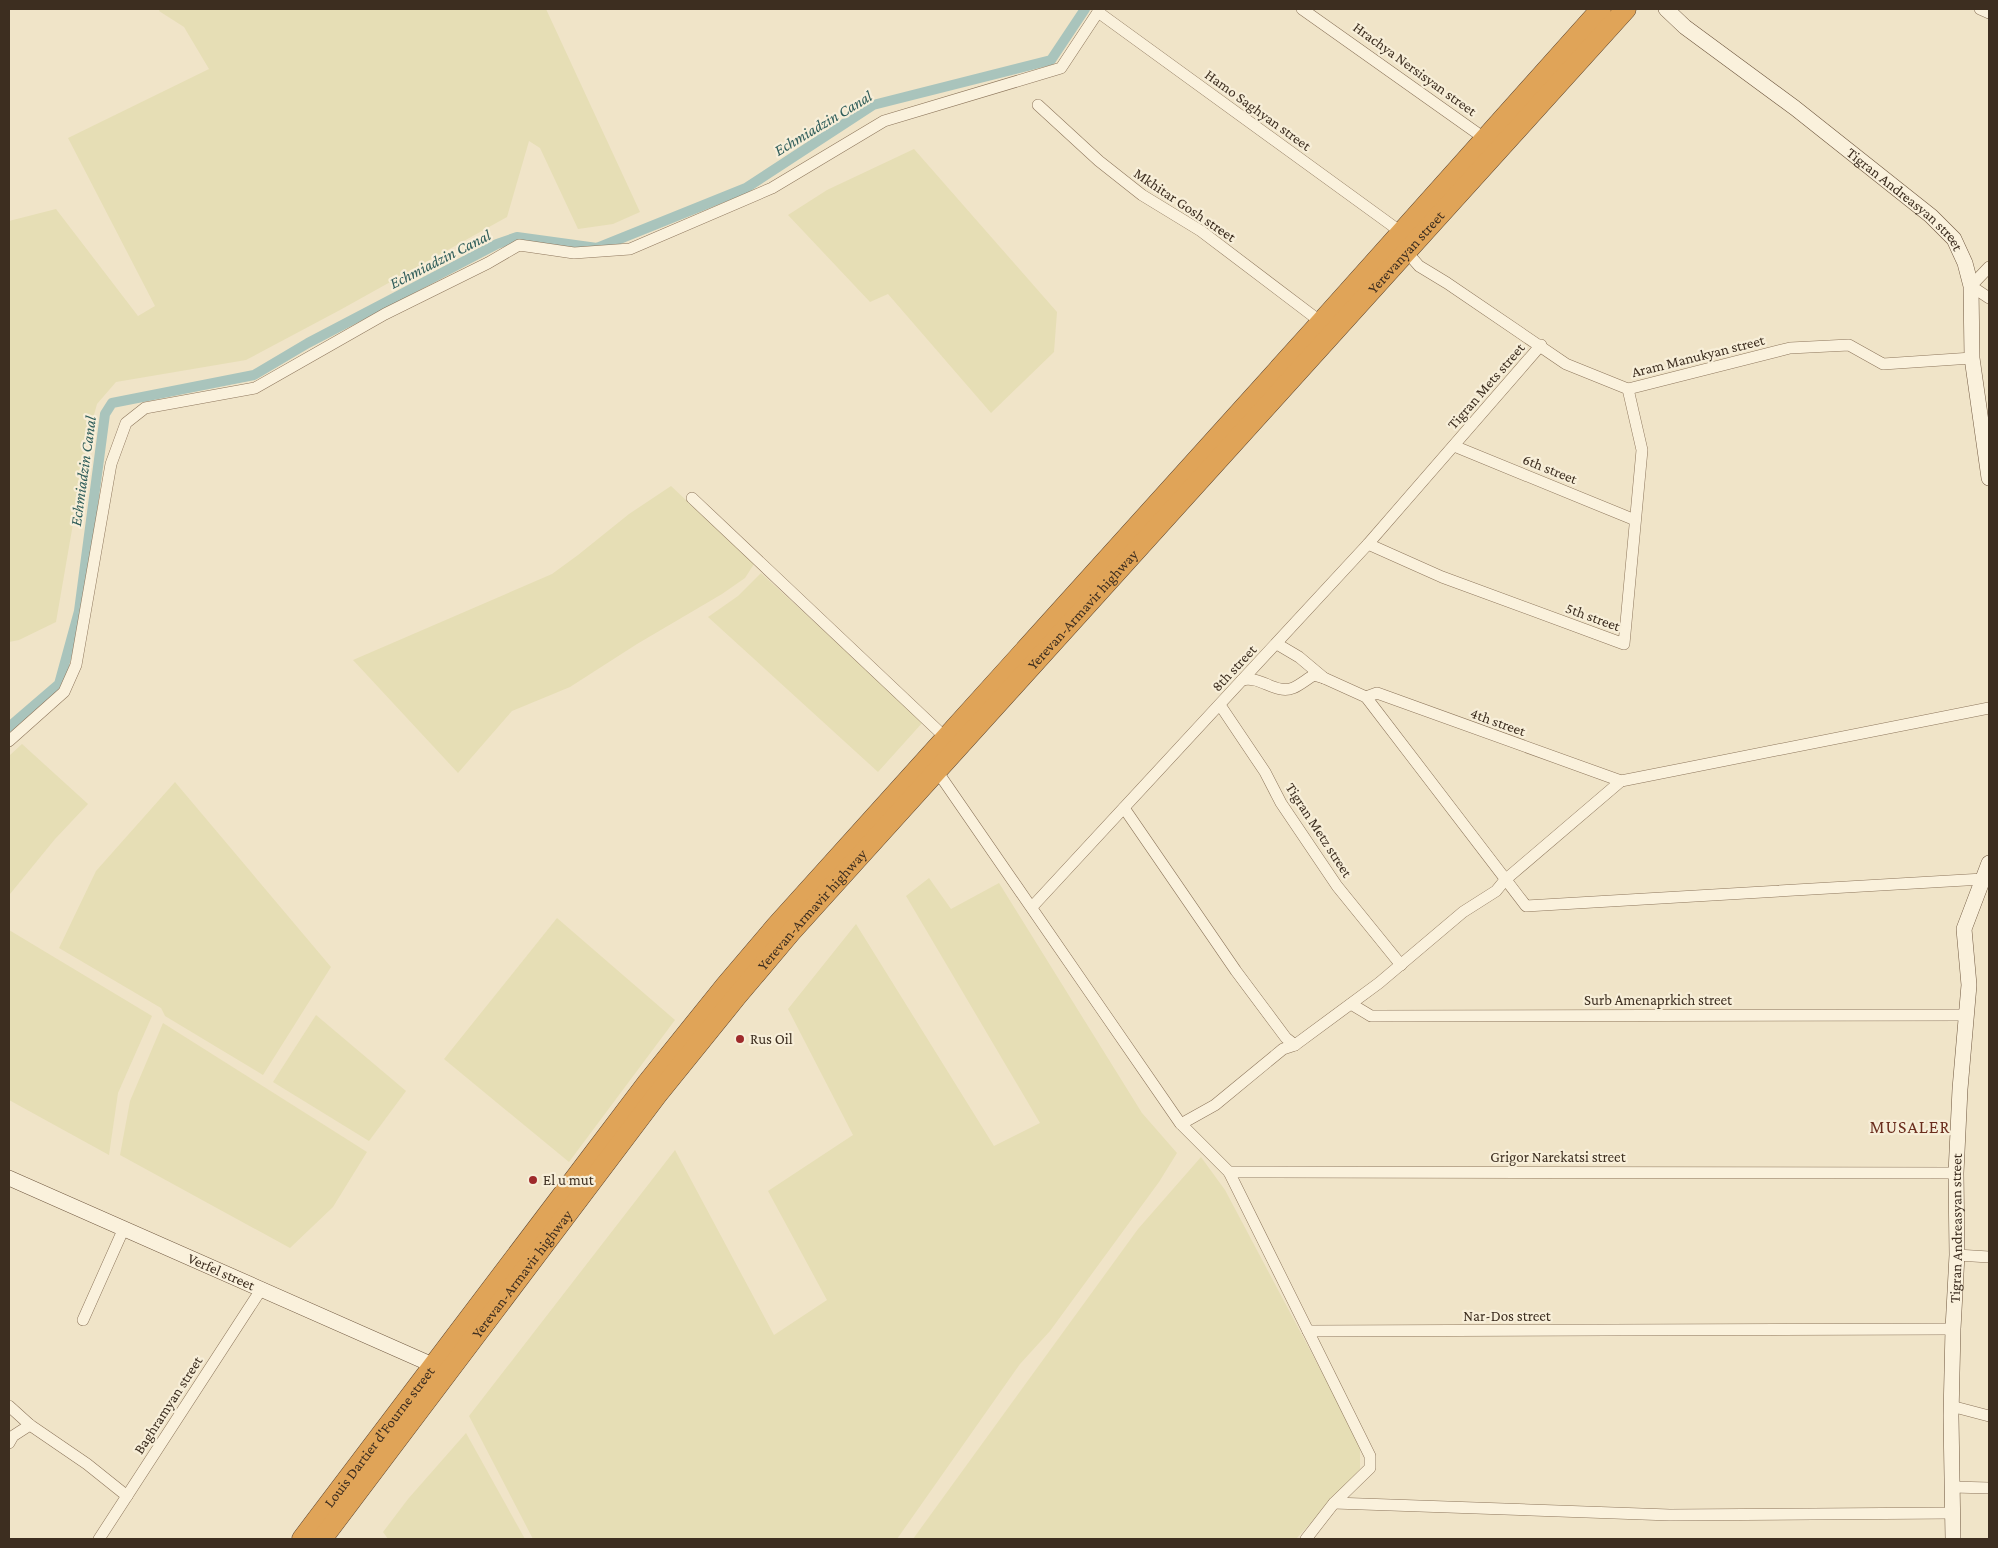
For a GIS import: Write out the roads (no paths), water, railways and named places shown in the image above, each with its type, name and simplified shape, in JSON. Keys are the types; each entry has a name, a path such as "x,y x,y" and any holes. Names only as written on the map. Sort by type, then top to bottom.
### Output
{"highway":[{"name":"Yerevanyan street","path":"1181,489 1558,70 1601,9"},
{"name":"Yerevanyan street","path":"1181,489 1321,322 1403,241 1484,138 1626,9"},
{"name":"Yerevan-Armavir highway","path":"484,1313 647,1083 725,986 776,926 947,738 1181,489"},
{"name":"Yerevan-Armavir highway","path":"461,1343 730,1003 791,932 937,770 1181,489"},
{"name":"Louis Dartier d'Fourne street","path":"302,1539 435,1366 461,1343"},
{"name":"Louis Dartier d'Fourne street","path":"322,1539 461,1343"}],"main road":[{"name":"Tigran Andreasyan street","path":"1666,9 1685,27 1795,108 1932,216 1954,238 1965,263 1971,286 1972,358 1989,478"},
{"name":"Tigran Andreasyan street","path":"1953,1539 1951,1406 1957,1255 1956,1173 1960,1089 1969,985 1964,930 1989,863"},
{"name":"Verfel street","path":"9,1178 262,1288 435,1366"}],"street":[{"name":"Hrachya Nersisyan street","path":"1302,9 1484,138"},
{"path":"1980,9 1989,14"},
{"path":"9,741 64,692 76,665 111,464 126,423 145,408 254,388 385,314 488,263 519,244 574,253 630,249 772,188 884,121 1061,68 1099,10"},
{"name":"Hamo Saghyan street","path":"1099,10 1403,241"},
{"name":"Mkhitar Gosh street","path":"1038,105 1099,162 1142,195 1201,231 1321,322"},
{"name":"Aram Manukyan street","path":"1403,241 1419,266 1447,282 1566,364 1628,389 1790,348 1849,345 1882,364 1972,358"},
{"path":"1989,267 1971,286 1989,298"},
{"name":"Tigran Mets street","path":"1454,446 1541,345"},
{"name":"5th street","path":"1368,544 1442,577 1624,644 1642,450 1628,389"},
{"name":"6th street","path":"1454,446 1635,520"},
{"name":"8th street","path":"1032,907 1277,644 1454,446"},
{"path":"692,498 947,738"},
{"path":"1277,644 1299,657 1324,678"},
{"path":"1242,680 1249,678 1281,689 1292,689 1314,675 1366,697 1526,906 1983,879"},
{"name":"4th street","path":"1366,697 1376,693 1621,782"},
{"name":"Tigran Metz street","path":"1220,705 1337,886 1401,966"},
{"path":"1181,1123 1215,1105 1283,1049 1295,1045 1401,966 1463,912 1496,891 1505,880 1621,782 1989,708"},
{"path":"937,770 1181,1123 1229,1172 1370,1456 1370,1468 1334,1503 1306,1539"},
{"path":"1124,808 1236,971 1286,1038 1295,1045"},
{"name":"Surb Amenaprkich street","path":"1351,1004 1371,1016 1967,1015"},
{"name":"Grigor Narekatsi street","path":"1229,1172 1956,1173"},
{"path":"83,1320 124,1228"},
{"path":"1957,1255 1989,1257"},
{"name":"Baghramyan street","path":"99,1539 262,1288"},
{"name":"Nar-Dos street","path":"1308,1331 1953,1329"},
{"path":"9,1406 30,1425 87,1464 127,1496"},
{"path":"1951,1406 1989,1416"},
{"path":"9,1443 13,1436 30,1425"},
{"path":"1953,1488 1989,1488"},
{"path":"1334,1503 1670,1515 1953,1513"}],"waterway":[{"name":"Echmiadzin Canal","path":"9,727 59,684 79,611 105,414 112,403 254,375 308,343 497,244 517,237 597,248 746,188 873,105 1051,60 1085,9"}],"place":[{"name":"Rus Oil","path":"740,1039"},
{"name":"El u mut","path":"533,1180"}],"district":[{"name":"MUSALER","path":"1910,1127"}]}
